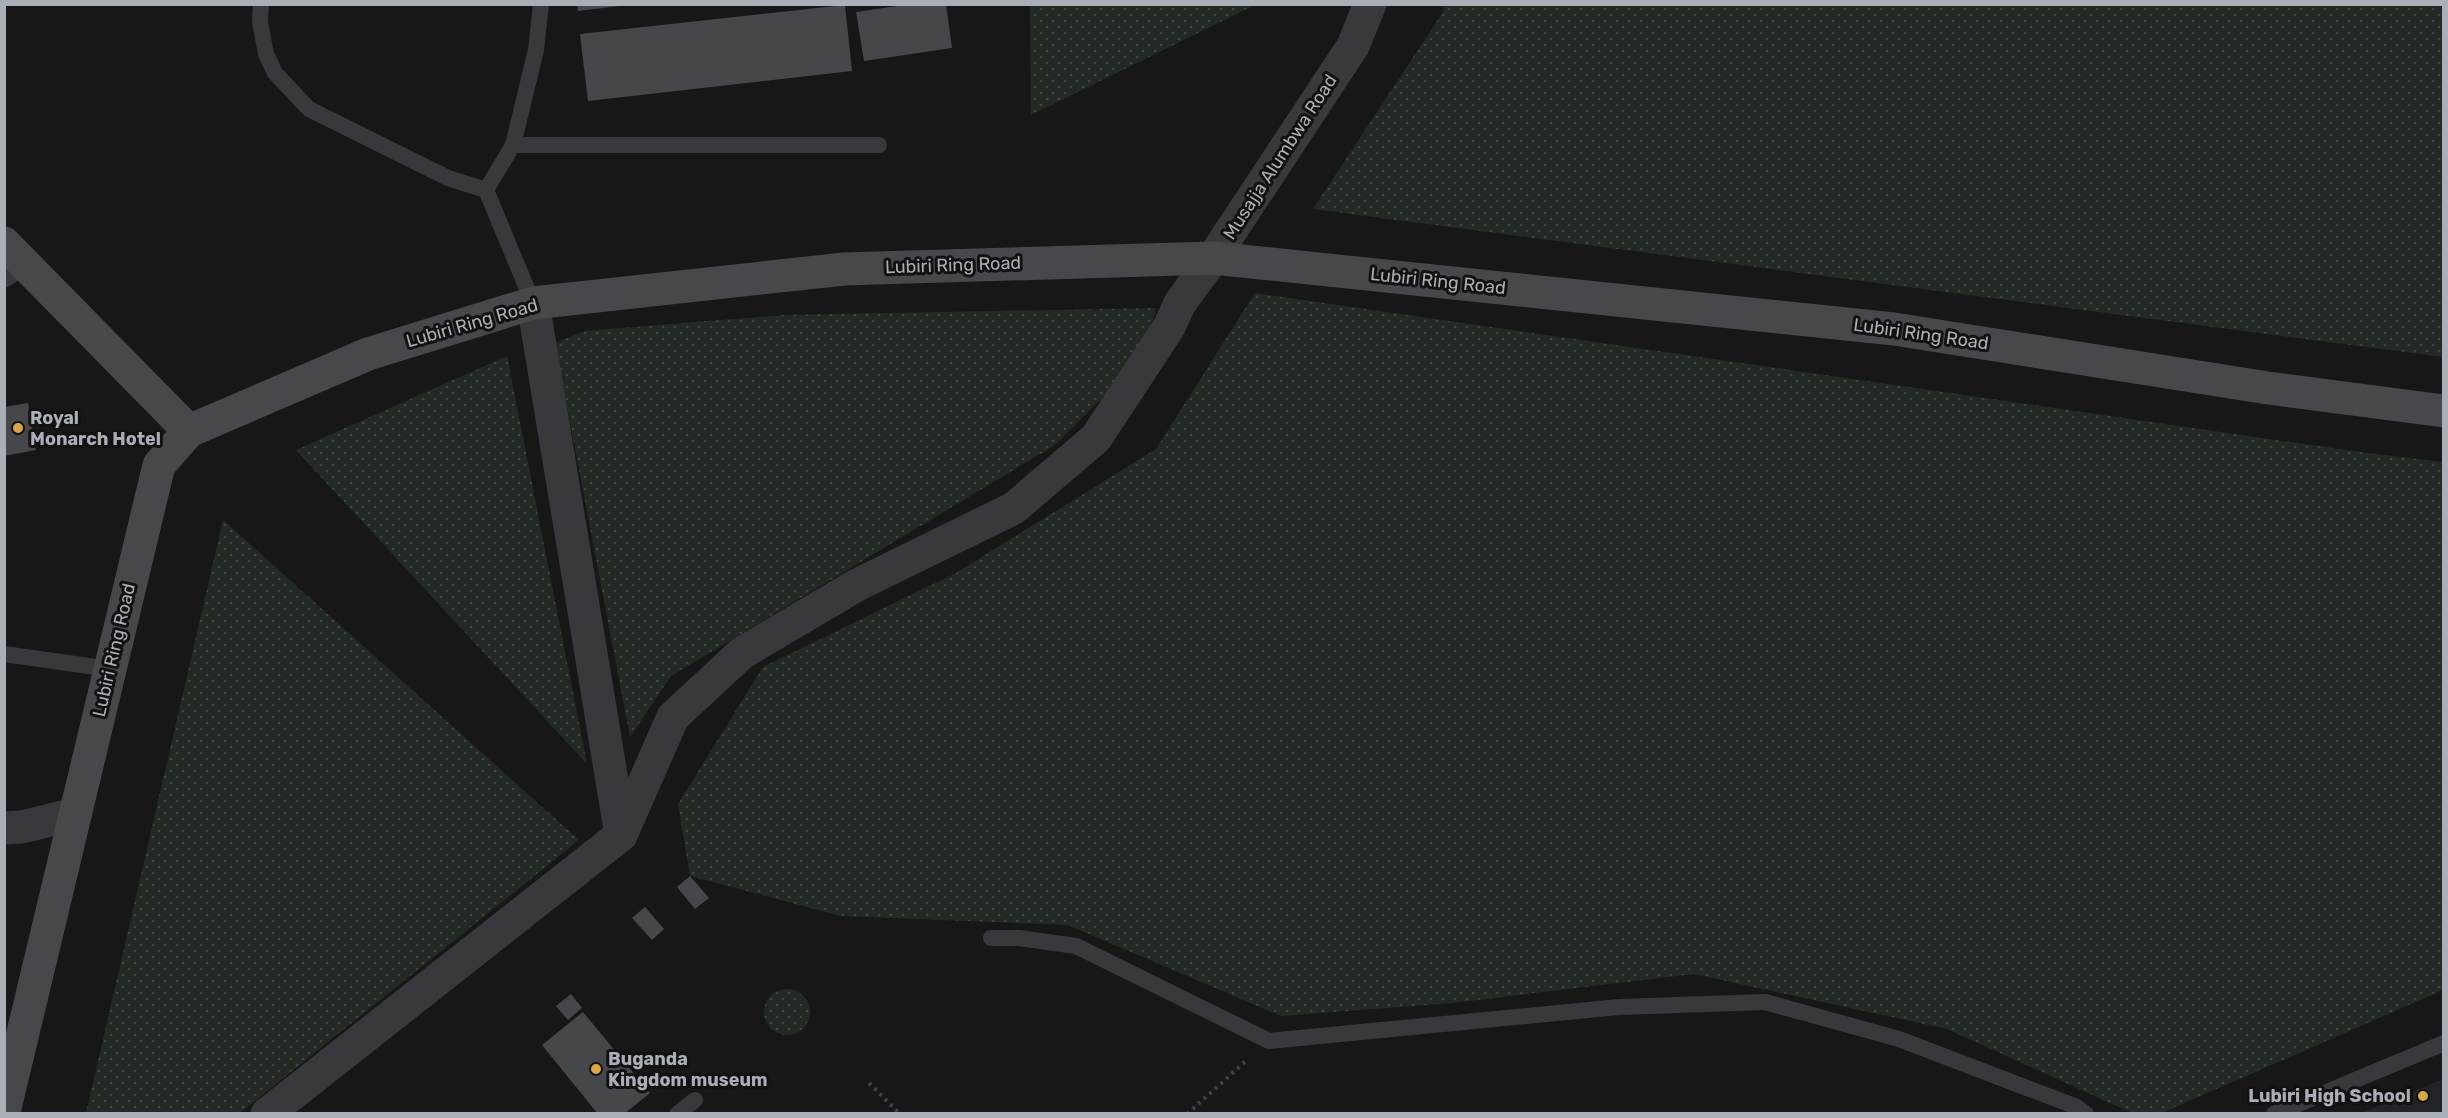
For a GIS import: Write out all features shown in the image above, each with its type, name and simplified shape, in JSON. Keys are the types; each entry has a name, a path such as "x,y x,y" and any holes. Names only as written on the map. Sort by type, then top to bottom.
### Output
{"main road":[{"path":"4,243 16,273 189,431"},
{"name":"Lubiri Ring Road","path":"4,1112 159,465 189,431 368,354 533,303 844,269 1213,258 1894,329 2268,388 2444,411"}],"street":[{"name":"Musajja Alumbwa Road","path":"621,835 673,717 742,652 857,585 1014,508 1096,438 1169,327 1180,303 1213,258 1353,46 1370,4"},
{"path":"267,1113 621,835 533,303"},
{"path":"4,828 22,827 75,814"}],"lane":[{"path":"261,4 260,22 266,54 275,73 309,109 448,178 486,190 533,303"},
{"path":"486,190 513,145 536,50 541,4"},
{"path":"513,145 879,145"},
{"path":"4,654 110,669"},
{"path":"991,938 1019,938 1076,946 1269,1041 1619,1007 1765,1002 1899,1039 2076,1107 2086,1113"},
{"path":"2274,1113 2444,1043"},
{"path":"677,1113 695,1100"}],"path":[{"path":"1188,1113 1269,1041"},
{"path":"869,1083 900,1113"}],"shaded area":[{"path":"1030,4 1255,5 1031,115"},
{"path":"1444,5 2443,5 2443,357 1313,209 1443,12"},
{"path":"1255,293 2443,462 2443,990 2162,1113 2132,1113 1947,1029 1694,974 1452,1003 1281,1016 1068,925 841,916 690,876 678,804 763,667 956,573 1156,449"},
{"path":"1156,308 1151,328 1112,388 1055,445 671,676 630,737 555,343 584,331 783,315"},
{"path":"507,356 587,764 296,450"},
{"path":"223,520 579,840 240,1113 86,1113"},
{"path":"787,989 803,996 810,1012 803,1028 787,1035 771,1028 764,1012 771,996"},
{"name":"Lubiri High School","path":"2443,1079 2443,1113 2361,1113"}],"building":[{"path":"577,4 620,4 620,6 578,11"},
{"path":"911,4 946,4 952,48 864,61 856,12"},
{"path":"845,5 852,71 588,101 580,34"},
{"name":"Royal Monarch Hotel","path":"28,403 36,450 4,456 4,407"},
{"path":"690,876 709,898 695,909 677,887"},
{"path":"645,907 664,929 652,940 632,918"},
{"path":"571,994 582,1008 568,1020 556,1006"},
{"name":"Buganda Kingdom museum","path":"583,1012 650,1093 624,1114 598,1114 542,1045"}],"place":[{"name":"Royal Monarch Hotel","path":"18,428"},
{"name":"Buganda Kingdom museum","path":"596,1069"},
{"name":"Lubiri High School","path":"2423,1096"}]}
